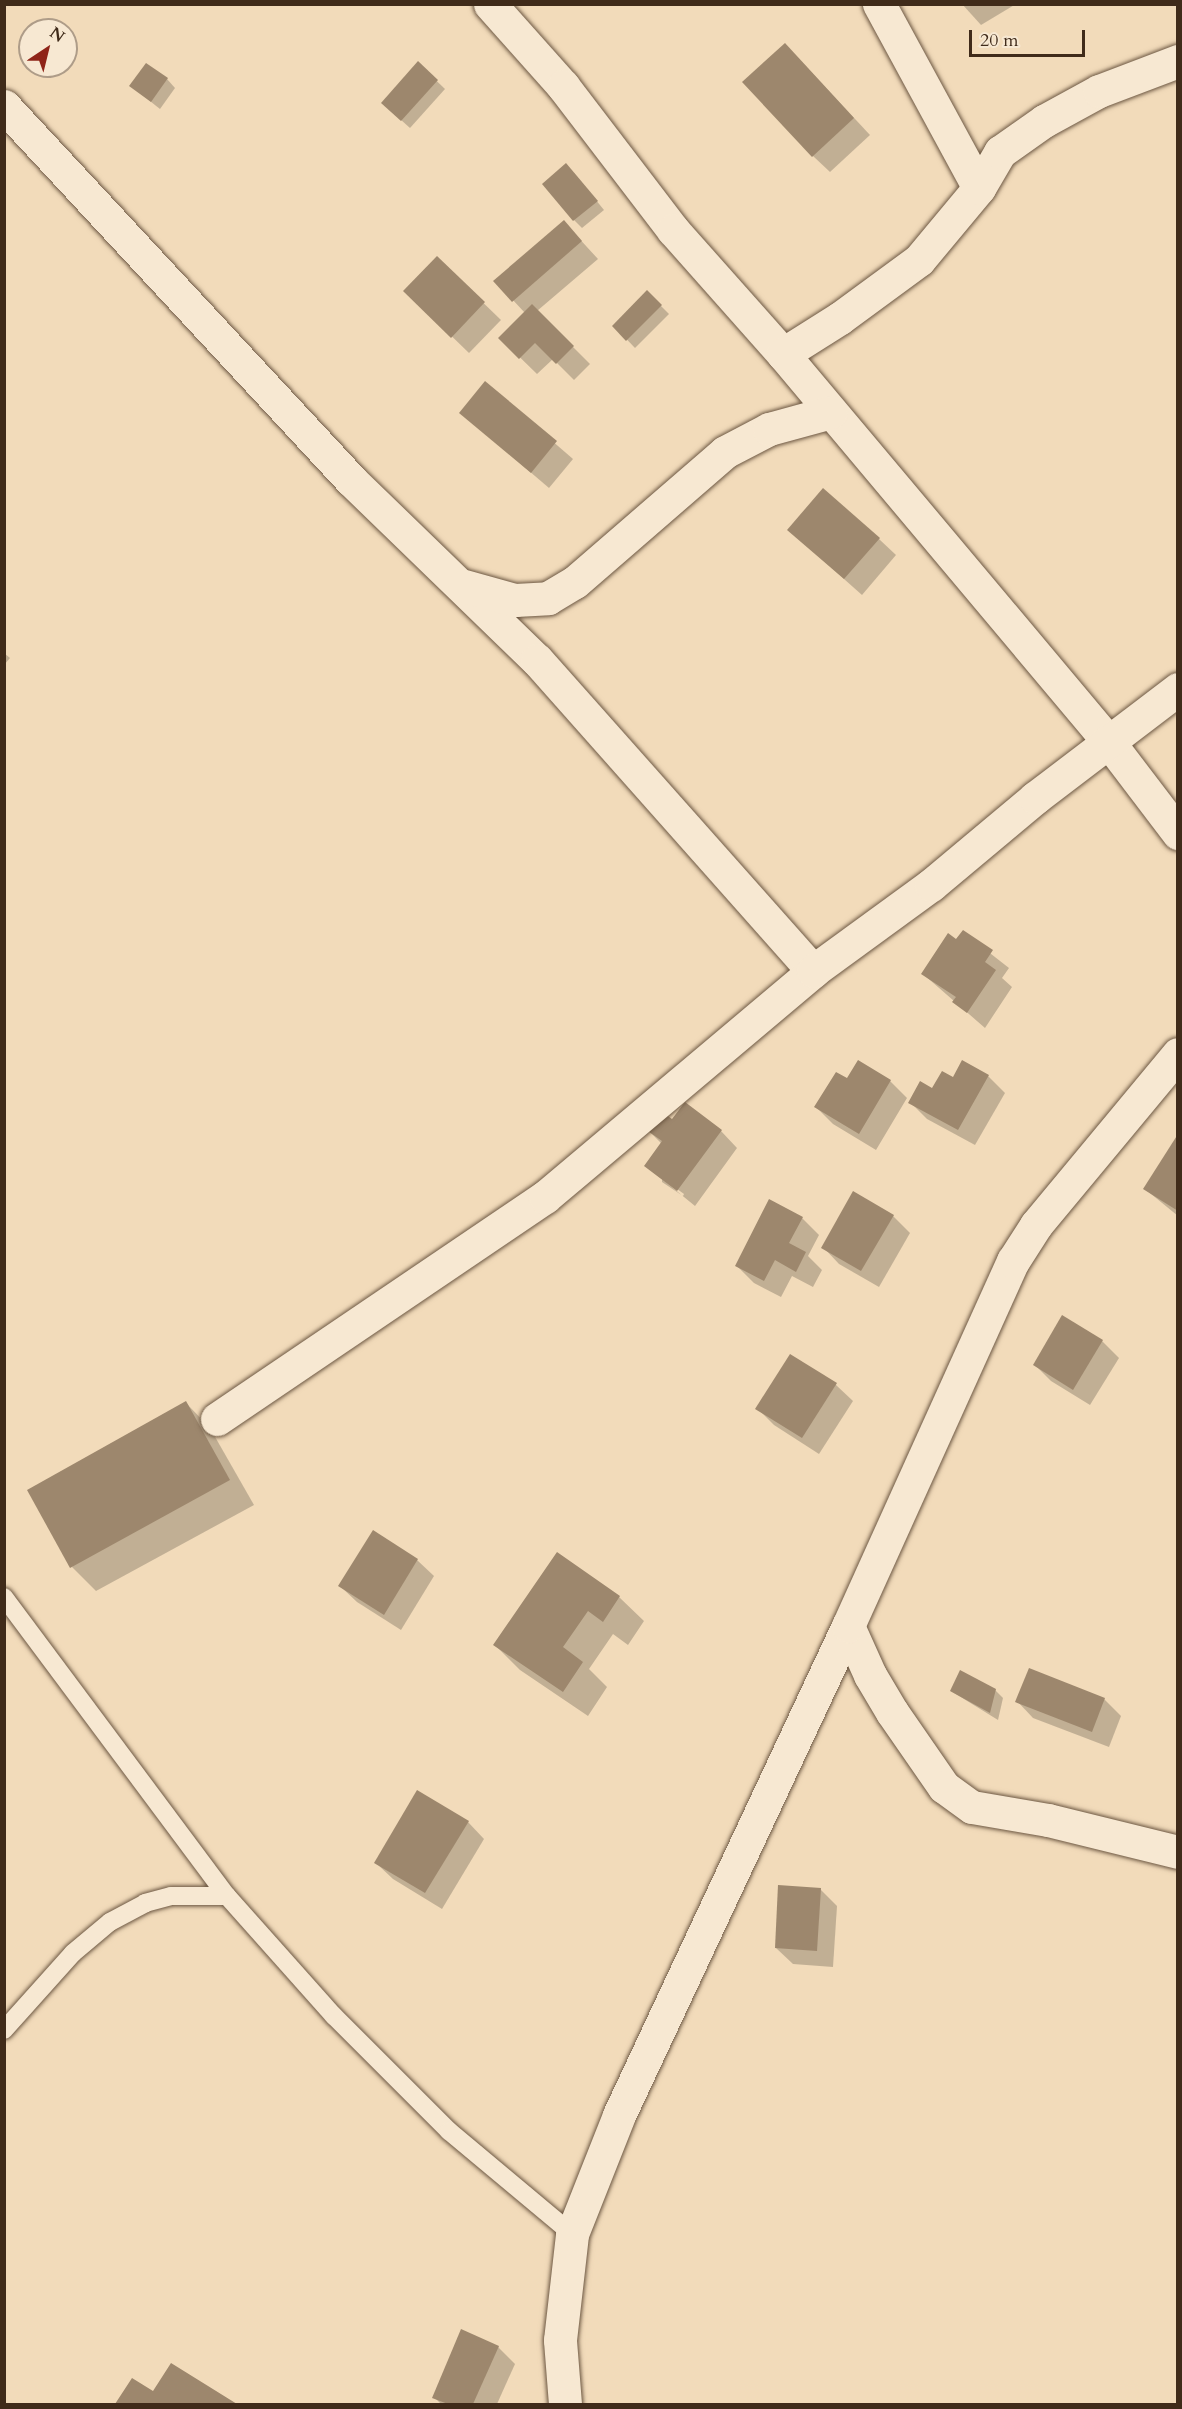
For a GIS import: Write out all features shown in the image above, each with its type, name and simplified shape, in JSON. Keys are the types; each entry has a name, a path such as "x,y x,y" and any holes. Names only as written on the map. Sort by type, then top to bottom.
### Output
{"street":[{"path":"490,4 563,86 673,230 783,354 1108,741 1178,833"},
{"path":"879,4 979,188"},
{"path":"783,354 840,318 919,260 979,188 1000,152 1044,121 1100,90 1178,62"},
{"path":"4,106 351,480 463,585 537,660 813,971"},
{"path":"463,585 515,600 548,598 575,582 725,452 769,429 831,412"},
{"path":"217,1419 544,1197 813,971 931,885 1108,741 1178,689"},
{"path":"565,2404 560,2340 572,2234 619,2115 849,1626 1013,1261 1056,1200 1178,1054"},
{"path":"849,1626 870,1676 892,1712 944,1787 972,1807 1048,1820 1178,1852"}],"lane":[{"path":"4,1597 227,1896 334,2016 449,2131 572,2234"},
{"path":"4,2030 58,1968 110,1922 145,1903 171,1896 227,1896"}],"building":[{"path":"785,43 854,118 812,157 742,82"},
{"path":"418,61 438,80 401,121 381,103"},
{"path":"146,63 168,78 151,102 129,86"},
{"path":"566,163 598,201 573,221 542,184"},
{"path":"564,220 582,241 512,302 493,281"},
{"path":"437,256 485,302 451,338 403,291"},
{"path":"647,290 662,305 626,341 612,326"},
{"path":"532,304 574,346 556,364 535,343 519,359 498,338"},
{"path":"485,381 557,441 531,473 459,413"},
{"path":"823,488 880,538 844,579 787,530"},
{"path":"963,930 993,950 985,962 996,970 967,1013 952,1002 956,997 921,974 948,933 956,939"},
{"path":"858,1060 891,1080 859,1134 814,1107 836,1072 847,1078"},
{"path":"962,1060 989,1075 958,1130 908,1103 920,1081 932,1088 942,1071 953,1077"},
{"path":"685,1102 722,1130 677,1191 644,1166 662,1141 645,1129 660,1110 672,1119"},
{"path":"1178,1134 1178,1211 1143,1189"},
{"path":"853,1191 894,1215 861,1271 821,1248"},
{"path":"769,1199 803,1217 789,1243 806,1252 796,1272 775,1260 764,1281 735,1266"},
{"path":"1062,1315 1103,1340 1073,1390 1033,1365"},
{"path":"790,1354 837,1383 802,1438 755,1409"},
{"path":"186,1401 230,1480 70,1568 27,1490"},
{"path":"373,1530 418,1559 384,1615 338,1586"},
{"path":"557,1552 620,1596 603,1622 588,1611 563,1647 583,1662 563,1692 493,1645"},
{"path":"1029,1668 1105,1698 1092,1732 1015,1702"},
{"path":"960,1670 996,1689 990,1713 950,1691"},
{"path":"417,1790 469,1821 425,1893 374,1863"},
{"path":"778,1885 821,1888 817,1951 775,1948"},
{"path":"461,2329 499,2346 473,2404 448,2404 432,2398"},
{"path":"171,2363 237,2404 115,2404 132,2378 153,2391"}]}
